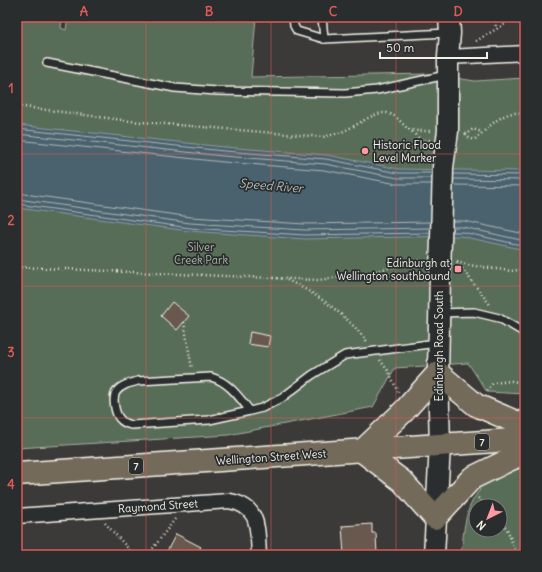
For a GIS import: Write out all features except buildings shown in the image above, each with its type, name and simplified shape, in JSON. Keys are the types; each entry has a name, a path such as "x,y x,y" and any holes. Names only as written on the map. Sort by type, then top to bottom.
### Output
{"main road":[{"name":"Edinburgh Road South","path":"434,555 440,445 438,373 440,241 444,167 457,132 448,66 450,25"},
{"path":"525,426 476,405 438,373 404,411 362,451 402,480 435,518 472,478 525,452"},
{"name":"Wellington Street West","path":"17,474 525,439"}],"street":[{"path":"448,66 525,53"},
{"name":"Raymond Street","path":"17,516 230,501 240,503 248,508 256,522 259,555"}],"lane":[{"path":"293,17 294,26 297,31 324,38 450,25"},
{"path":"322,17 324,38"},
{"path":"47,63 175,88 224,92 344,93 377,90 448,66"},
{"path":"439,313 474,312 499,318 525,333"},
{"path":"250,411 233,390 220,380 211,377 138,381 128,383 116,392 114,397 116,413 119,419 124,423 131,425 209,420 250,411 262,408 282,398 312,375 345,355 439,343"}],"path":[{"path":"495,17 496,29"},
{"path":"472,43 504,24"},
{"path":"17,106 130,121 323,137 349,129 380,114 388,113 402,122 422,140 430,140"},
{"path":"408,129 421,131 457,132 474,140 482,132 508,114 515,112 525,115"},
{"path":"17,267 286,280 325,279 367,273 422,260"},
{"path":"499,318 455,260 468,265 511,271 525,268"},
{"path":"286,280 313,293 362,334 389,372 400,396"},
{"path":"184,322 193,378"},
{"path":"484,396 493,383 511,381 525,383"},
{"path":"148,555 186,504"},
{"path":"103,521 134,555"},
{"path":"508,532 517,555"}],"green space":[{"name":"Silver Creek Park","path":"17,17 62,17 61,28 66,30 68,17 256,17 251,77 429,74 475,81 525,78 525,394 487,392 468,363 395,368 373,407 228,435 17,448"},
{"path":"525,468 525,555 461,555 464,529 468,512 468,538 508,538 508,498 474,498 480,490 477,486 510,471"}],"water":[{"name":"Speed River","path":"17,125 224,147 327,155 399,169 525,171 525,250 461,236 305,239 189,231 17,208"}],"place":[{"name":"Historic Flood Level Marker","path":"365,151"},
{"name":"Edinburgh at Wellington southbound","path":"458,269"}]}
